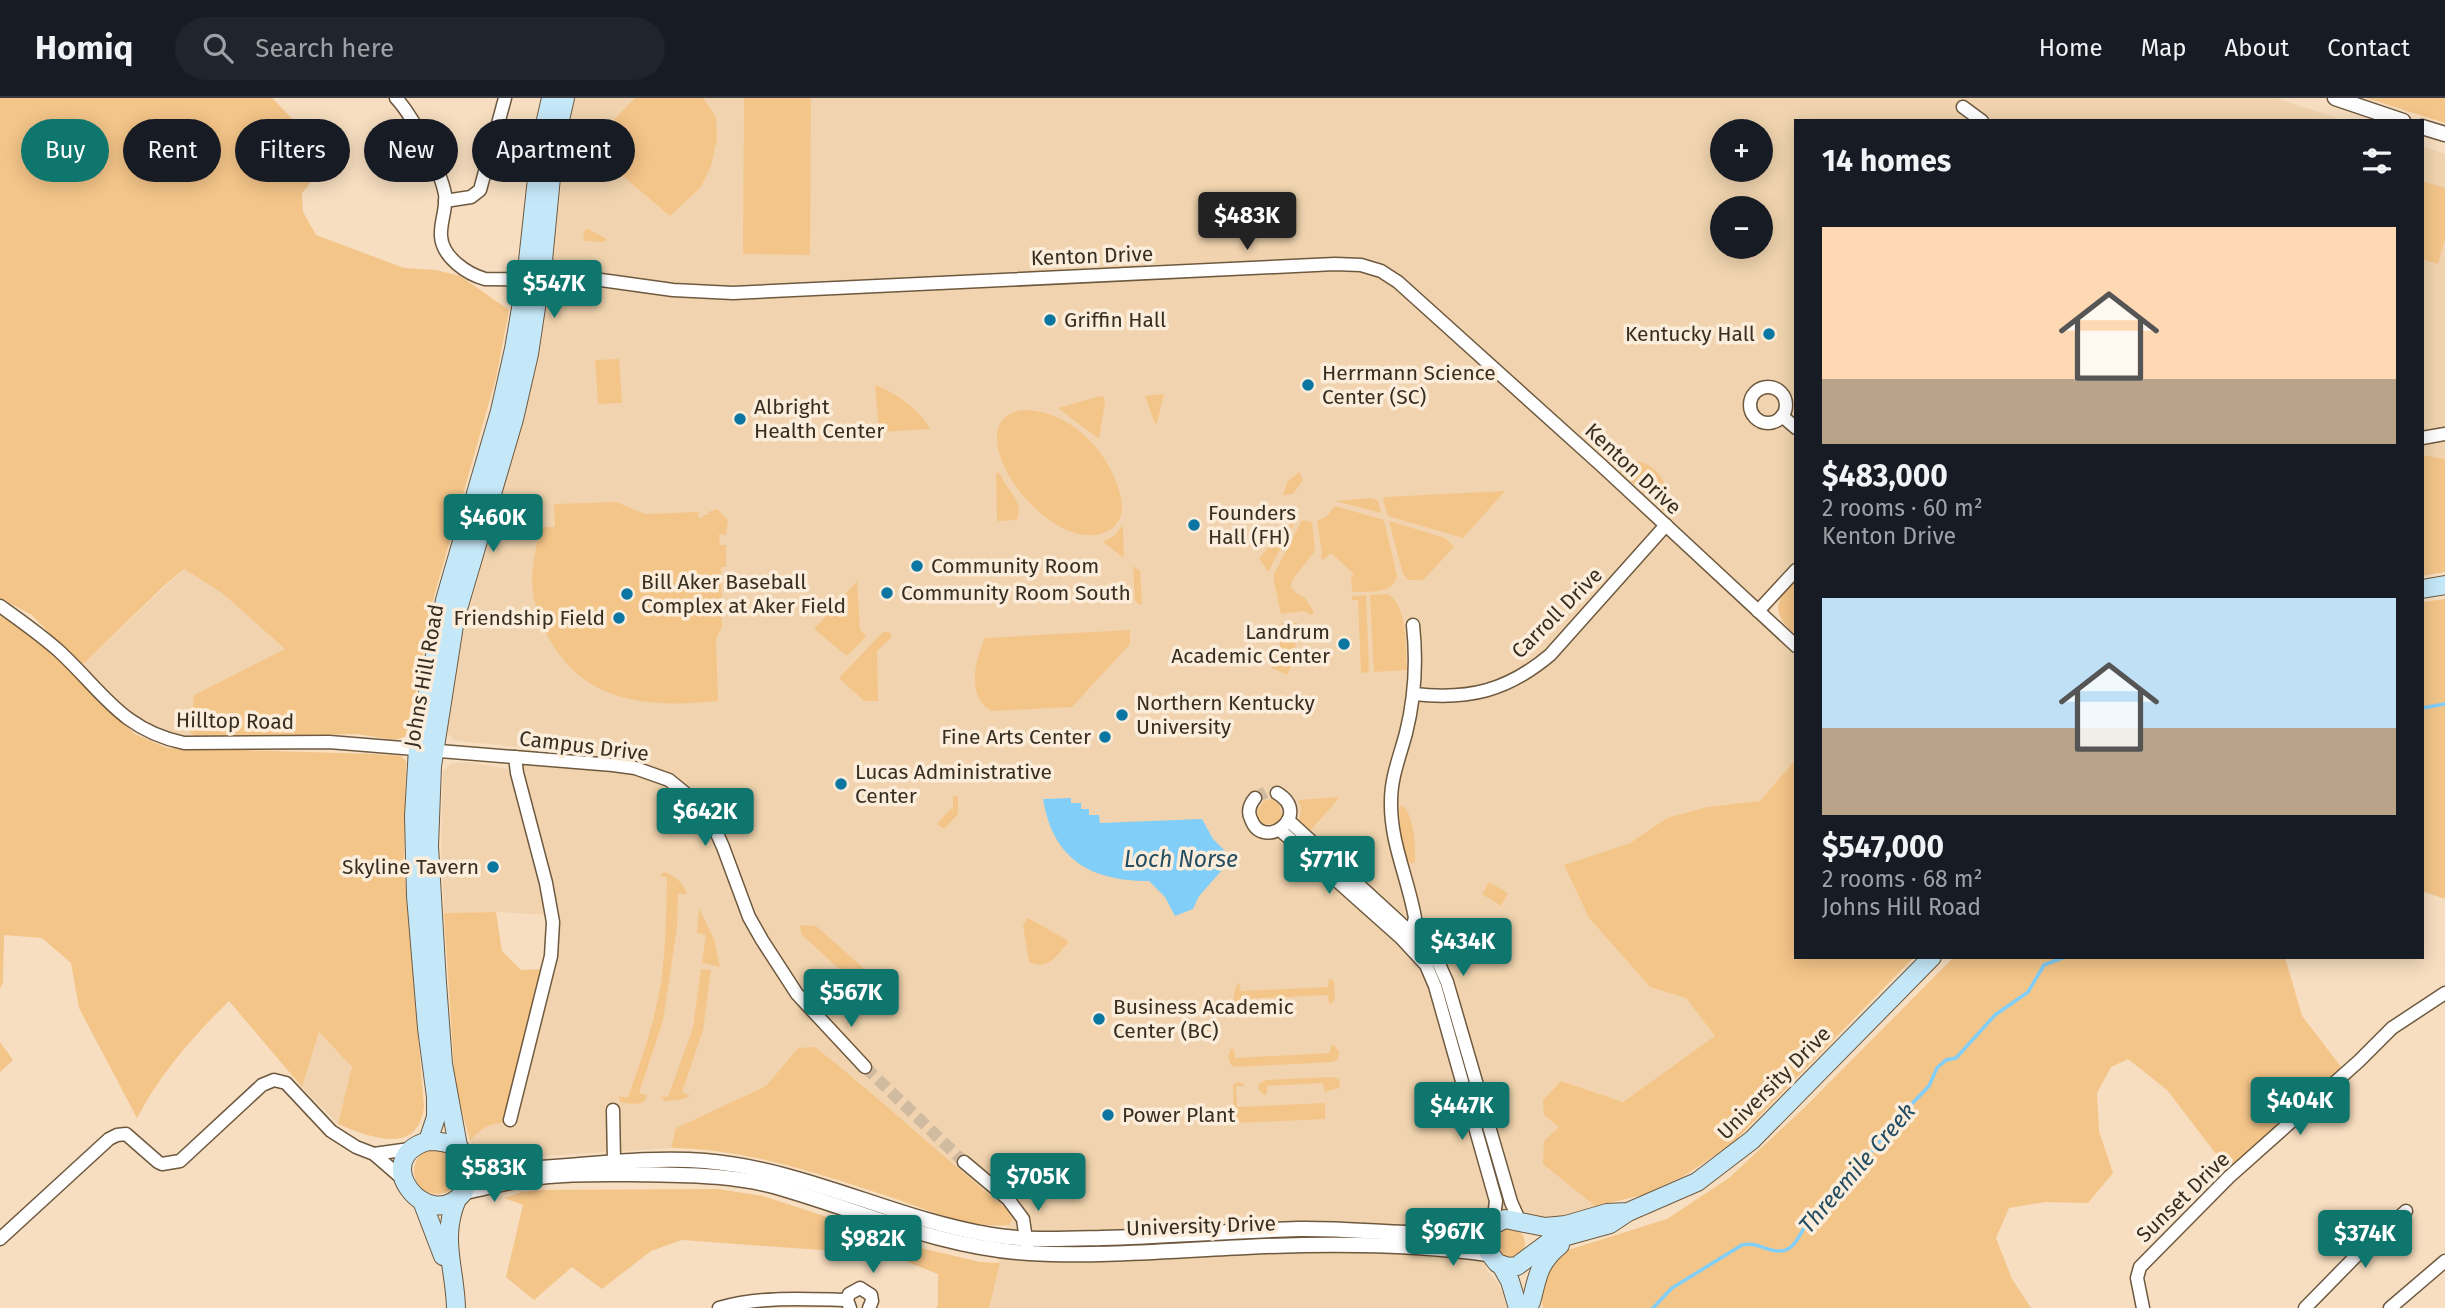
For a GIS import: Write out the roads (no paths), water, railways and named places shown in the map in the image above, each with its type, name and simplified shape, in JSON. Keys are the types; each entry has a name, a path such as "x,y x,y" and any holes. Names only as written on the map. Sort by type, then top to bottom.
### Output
{"main road":[{"name":"Johns Hill Road","path":"428,1141 436,1116 436,1097 427,1028 416,896 414,828 426,749 455,620 514,419 529,354 541,142 551,98"},
{"name":"Johns Hill Road","path":"533,279 554,146 565,98"},
{"path":"2424,589 2445,585"},
{"name":"Johns Hill Road","path":"426,749 432,910 443,1064 462,1153"},
{"name":"University Drive","path":"1495,1260 1513,1267 1552,1240 1610,1224 1628,1212 1697,1182 1743,1147 1930,959"},
{"path":"456,1308 447,1235 449,1219 461,1195 469,1175 462,1153 440,1141 428,1141 410,1149 404,1158 404,1180 411,1193 422,1201 436,1205 461,1195"},
{"path":"422,1201 453,1278"},
{"name":"University Drive","path":"1491,1229 1505,1219 1545,1227 1566,1225 1607,1213 1628,1212"},
{"path":"1522,1223 1534,1240 1527,1259 1527,1306"},
{"path":"1491,1229 1486,1246 1527,1306"},
{"path":"1527,1306 1539,1268 1548,1255 1573,1234"}],"street":[{"path":"396,98 421,134 445,201 471,197 480,190 505,98"},
{"path":"2336,98 2397,119"},
{"path":"1963,107 1979,119"},
{"path":"2424,128 2445,134"},
{"name":"Kenton Drive","path":"445,201 440,235 445,249 468,273 485,279 601,280 673,290 733,293 1323,264 1361,265 1381,271 1398,282 1794,644"},
{"path":"1782,416 1794,426"},
{"path":"2424,438 2445,434"},
{"name":"Carroll Drive","path":"1414,694 1468,695 1503,685 1531,671 1550,655 1666,525"},
{"path":"1758,611 1794,572"},
{"name":"Hilltop Road","path":"0,606 47,640 94,688 136,725 164,739 184,743 330,741 426,749"},
{"path":"1404,935 1413,925 1415,918 1395,844 1391,801 1395,769 1414,694 1413,625"},
{"name":"Campus Drive","path":"426,749 635,768 669,780 707,811 749,918 797,994 865,1067"},
{"path":"510,1120 551,956 554,922 515,757"},
{"path":"1255,798 1249,809 1252,824 1268,833 1284,825 1290,808 1288,802 1277,793"},
{"path":"1284,825 1404,935 1426,965 1435,986 1496,1201 1491,1229"},
{"path":"1404,935 1421,942 1439,964 1447,982 1511,1202 1522,1223"},
{"name":"Sunset Drive","path":"2143,1308 2137,1278 2140,1267 2229,1177 2354,1066 2392,1028 2445,993"},
{"path":"0,1239 109,1139 127,1134 158,1162 162,1164 180,1161 262,1085 274,1080 286,1083 331,1131 356,1147 374,1154 404,1180"},
{"path":"613,1110 614,1161"},
{"path":"374,1154 410,1149"},
{"name":"University Drive","path":"462,1153 488,1170 680,1159 736,1165 776,1173 1027,1246 1116,1253 1328,1244 1454,1250 1495,1260"},
{"path":"964,1162 1008,1199 1023,1219 1027,1246"},
{"name":"University Drive","path":"461,1195 525,1179 554,1175 730,1177 783,1189 931,1235 990,1248 1106,1238 1332,1228 1417,1233 1491,1229"},
{"path":"2305,1308 2387,1226 2406,1211"},
{"path":"2390,1308 2445,1261"},
{"path":"719,1308 740,1302 771,1299 849,1304 854,1289 866,1290 872,1301 869,1308"}],"water":[{"name":"Loch Norse","path":"1071,798 1071,803 1081,803 1081,809 1089,809 1089,815 1099,815 1100,823 1202,819 1213,839 1226,852 1224,868 1199,896 1193,909 1175,916 1165,897 1149,881 1109,877 1078,863 1066,852 1048,820 1043,799"}],"waterway":[{"name":"Threemile Creek","path":"2424,708 2445,704"},
{"name":"Threemile Creek","path":"1653,1308 1672,1288 1742,1245 1752,1244 1776,1251 1791,1247 1807,1223 1830,1207 1834,1189 1852,1168 1866,1158 1929,1086 1937,1068 1946,1060 1956,1058 1995,1015 2028,992 2044,965 2060,959"}],"tunnel":[{"path":"1255,798 1266,792 1277,793"},
{"path":"865,1067 964,1162"}],"place":[{"name":"Griffin Hall","path":"1050,320"},
{"name":"Kentucky Hall","path":"1769,334"},
{"name":"Herrmann Science Center (SC)","path":"1308,385"},
{"name":"Albright Health Center","path":"740,419"},
{"name":"Founders Hall (FH)","path":"1194,525"},
{"name":"Community Room","path":"917,566"},
{"name":"Community Room South","path":"887,593"},
{"name":"Bill Aker Baseball Complex at Aker Field","path":"627,594"},
{"name":"Friendship Field","path":"619,618"},
{"name":"Landrum Academic Center","path":"1344,644"},
{"name":"Northern Kentucky University","path":"1122,715"},
{"name":"Fine Arts Center","path":"1105,737"},
{"name":"Lucas Administrative Center","path":"841,784"},
{"name":"Skyline Tavern","path":"493,867"},
{"name":"Business Academic Center (BC)","path":"1099,1019"},
{"name":"Power Plant","path":"1108,1115"}]}
